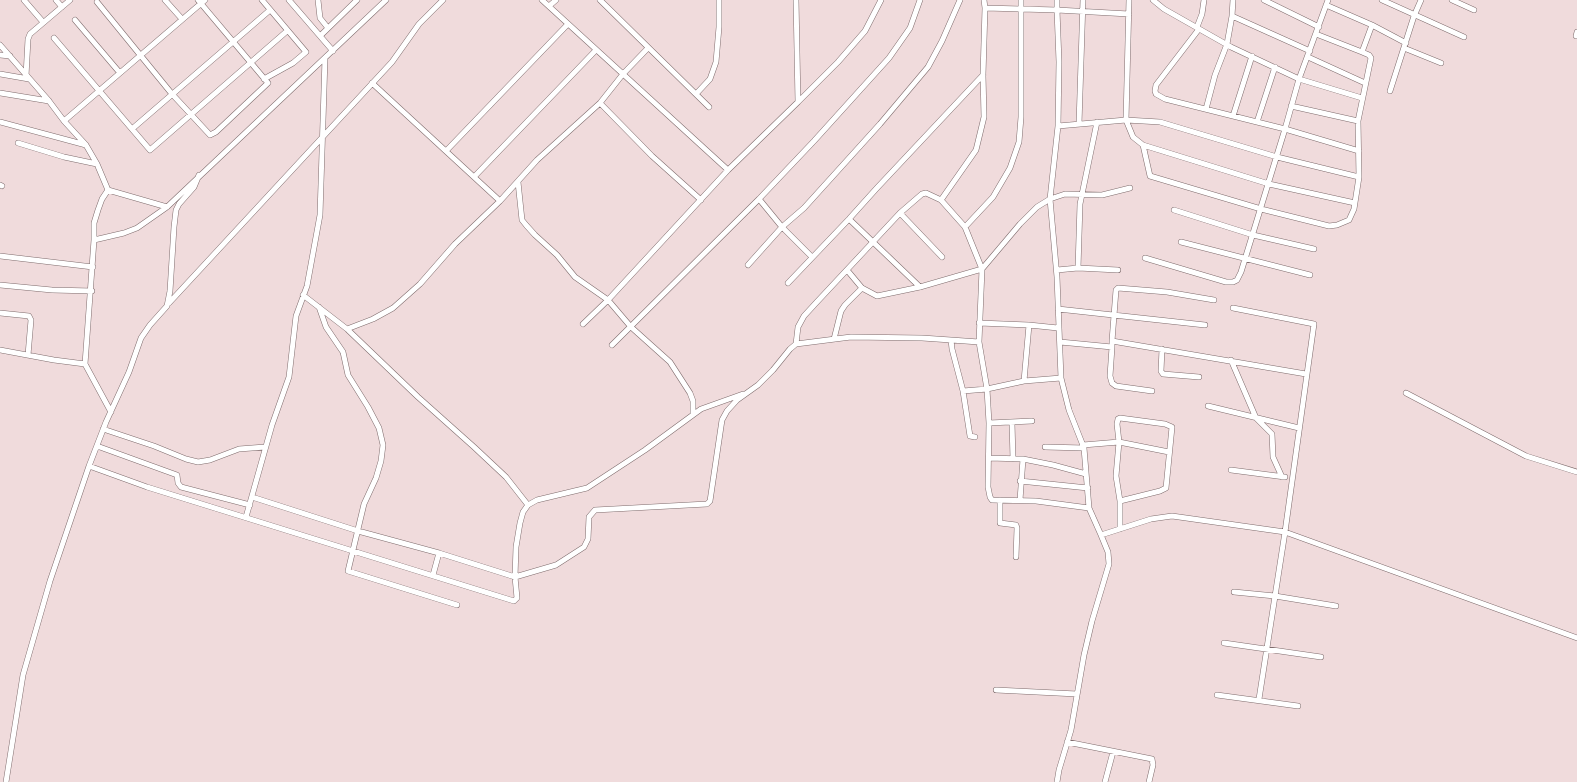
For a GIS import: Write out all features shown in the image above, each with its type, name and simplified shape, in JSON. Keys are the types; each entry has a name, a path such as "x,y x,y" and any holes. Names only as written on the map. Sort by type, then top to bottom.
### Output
{"street":[{"path":"24,0 43,22"},
{"path":"56,0 62,7"},
{"path":"27,77 28,39 32,32 70,0"},
{"path":"165,0 182,19"},
{"path":"262,0 306,52 294,63 264,80"},
{"path":"288,0 332,51"},
{"path":"318,0 320,18 328,28"},
{"path":"348,0 350,7"},
{"path":"320,36 357,0"},
{"path":"94,240 138,228 167,207 386,0"},
{"path":"6,782 24,675 34,633 89,466 142,338 150,325 392,62 419,24 444,0"},
{"path":"542,0 728,170"},
{"path":"549,6 556,0"},
{"path":"600,0 709,108"},
{"path":"696,94 710,79 716,62 720,27 720,0"},
{"path":"796,0 798,102"},
{"path":"583,324 608,300 728,170 838,62 865,31 881,0"},
{"path":"612,345 759,199 814,141 888,58 910,28 920,0"},
{"path":"748,265 782,227 804,208 880,124 928,67 960,0"},
{"path":"941,200 976,150 984,117 984,0"},
{"path":"965,227 993,197 1010,168 1019,142 1021,118 1021,0"},
{"path":"1057,0 1059,62 1058,126 1050,199 1057,270 1061,378 1069,410 1083,446 1089,508 1108,552 1109,564 1090,630 1057,782"},
{"path":"1079,124 1083,0"},
{"path":"1129,0 1126,120 1133,137 1143,145 1269,184 1355,203"},
{"path":"1153,0 1164,9 1227,44 1299,79 1362,98"},
{"path":"1204,0 1198,28 1156,86 1156,94 1165,99 1285,129 1359,151"},
{"path":"1206,109 1215,74 1227,44 1233,0"},
{"path":"1264,0 1319,27"},
{"path":"1382,0 1464,37"},
{"path":"1390,91 1414,16 1422,0"},
{"path":"1452,0 1474,10"},
{"path":"64,121 141,55 201,1 250,64 268,83 210,136 172,94 141,55 97,2"},
{"path":"1145,258 1226,282 1237,280 1269,184 1299,79 1327,1 1372,25 1405,46 1441,63"},
{"path":"985,8 1022,8 1129,14"},
{"path":"132,129 270,10"},
{"path":"1232,16 1310,51"},
{"path":"75,20 120,73"},
{"path":"446,151 568,24"},
{"path":"1362,52 1372,25"},
{"path":"54,38 150,150 287,30"},
{"path":"1143,145 1150,176 1261,209 1329,226 1349,220 1355,203 1359,177 1358,121 1371,58 1369,55 1316,34"},
{"path":"0,45 86,145 97,164 108,190"},
{"path":"347,329 373,319 393,308 420,284 456,244 500,202 544,154 600,103 623,74 648,48"},
{"path":"474,177 596,50"},
{"path":"0,55 10,56"},
{"path":"1233,116 1252,56"},
{"path":"1308,57 1366,83"},
{"path":"246,517 272,425 289,377 296,316 307,286 320,215 325,58"},
{"path":"1257,122 1275,67"},
{"path":"0,74 27,77"},
{"path":"788,283 983,75"},
{"path":"372,82 500,202"},
{"path":"0,93 50,102"},
{"path":"600,103 652,156 701,200"},
{"path":"1291,106 1358,121"},
{"path":"1058,126 1126,120 1160,122 1277,157 1359,177"},
{"path":"0,122 86,145"},
{"path":"1078,268 1080,204 1097,122"},
{"path":"18,143 64,157 97,164"},
{"path":"167,306 170,291 176,210 194,187 199,175"},
{"path":"518,182 522,220 535,236 557,255 575,277 608,300 631,327 670,362 690,393 693,414"},
{"path":"848,270 862,288 877,296 920,287 982,269 1020,224 1037,207 1050,199 1065,194 1102,195 1130,188"},
{"path":"108,190 167,207"},
{"path":"108,190 102,199 94,223 92,290 85,364 111,412"},
{"path":"796,344 798,327 804,316 900,213 922,194 926,193 941,200 965,227 982,269 979,342 987,389 989,423 988,487 990,497 992,500 1020,500 1089,508"},
{"path":"759,199 782,227 812,257"},
{"path":"1174,210 1253,235 1314,249"},
{"path":"900,213 942,257"},
{"path":"849,220 875,242 920,287"},
{"path":"1181,242 1310,275"},
{"path":"0,256 93,267"},
{"path":"1057,270 1078,268 1118,270"},
{"path":"0,285 52,290 92,290"},
{"path":"1152,391 1116,386 1112,383 1110,376 1116,290 1120,287 1214,300"},
{"path":"834,339 841,311 862,288"},
{"path":"303,295 347,329 418,398 506,478 528,505"},
{"path":"319,307 326,327 343,352 348,374 379,428 383,445 376,478 364,504 348,571 458,604"},
{"path":"1233,308 1314,324 1291,478 1285,532 1258,700"},
{"path":"1058,309 1205,325"},
{"path":"0,313 29,316 31,320 28,355"},
{"path":"979,322 1058,328"},
{"path":"1024,381 1028,325"},
{"path":"252,497 358,531 439,553 515,577 556,565 584,547 588,539 589,517 595,510 707,504 710,501 722,420 727,411 774,368 796,344 851,337 979,342"},
{"path":"952,340 952,349 970,436 975,437"},
{"path":"1060,342 1112,344 1162,349 1306,374"},
{"path":"1162,349 1162,374 1199,377"},
{"path":"0,350 85,364"},
{"path":"1231,360 1256,418 1272,434 1273,457 1282,477"},
{"path":"962,391 987,389 1024,381 1061,378"},
{"path":"89,466 147,486 514,601 517,598 515,577 516,547 520,523 528,505 537,500 587,488 645,450 701,409 748,392"},
{"path":"1406,393 1518,452 1577,472"},
{"path":"1208,406 1299,428"},
{"path":"1120,501 1166,488 1172,427 1165,424 1120,418 1117,424 1116,476 1120,501 1120,529"},
{"path":"989,423 1032,421"},
{"path":"1012,423 1013,459"},
{"path":"103,430 154,446 186,460 198,462 239,450 266,447"},
{"path":"1045,447 1083,446 1118,442 1169,452"},
{"path":"97,446 177,475 178,483 182,487 250,505"},
{"path":"988,458 1023,459 1086,474"},
{"path":"1020,500 1023,459"},
{"path":"1231,470 1291,478"},
{"path":"1020,481 1088,488"},
{"path":"1000,500 1000,523 1016,526 1017,528 1016,557"},
{"path":"1101,534 1151,519 1172,516 1285,532 1577,638"},
{"path":"433,575 439,553"},
{"path":"1234,592 1275,596 1336,606"},
{"path":"1224,643 1321,657"},
{"path":"996,690 1077,694"},
{"path":"1218,695 1298,706"},
{"path":"1067,742 1152,759 1153,765 1149,782"},
{"path":"1105,782 1113,752"}]}
